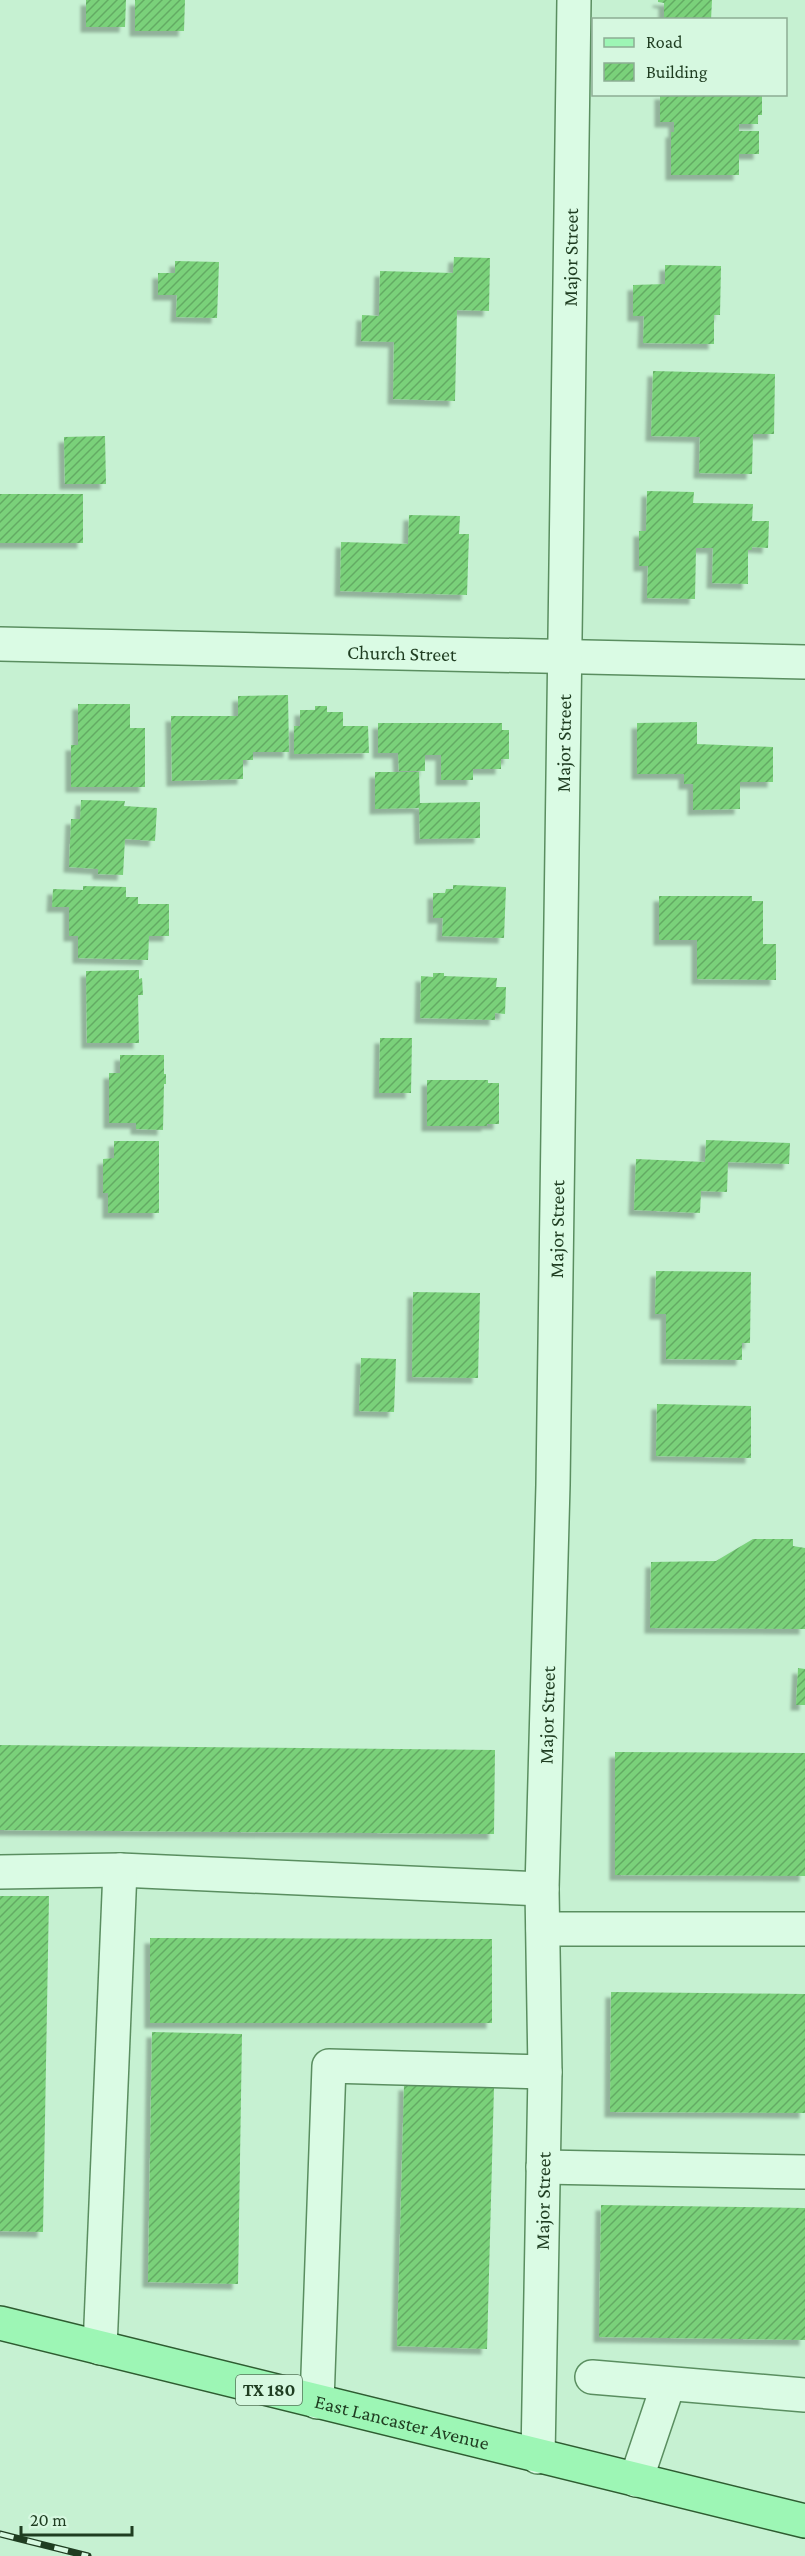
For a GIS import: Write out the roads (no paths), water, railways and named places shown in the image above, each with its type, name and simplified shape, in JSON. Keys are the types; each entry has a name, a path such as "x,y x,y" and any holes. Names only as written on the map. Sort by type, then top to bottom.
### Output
{"main road":[{"name":"East Lancaster Avenue","path":"0,2323 805,2521"}],"street":[{"name":"Major Street","path":"538,2457 545,2072 542,1889 554,1485 574,0"},
{"name":"Church Street","path":"0,644 805,662"},
{"path":"0,1872 120,1870 542,1889"},
{"path":"100,2348 120,1870"},
{"path":"543,1929 805,1929"},
{"path":"317,2402 329,2066 545,2072"},
{"path":"543,2167 805,2172"},
{"path":"592,2377 805,2395"},
{"path":"636,2480 668,2385"}],"railway":[{"path":"0,2534 88,2556"}]}
